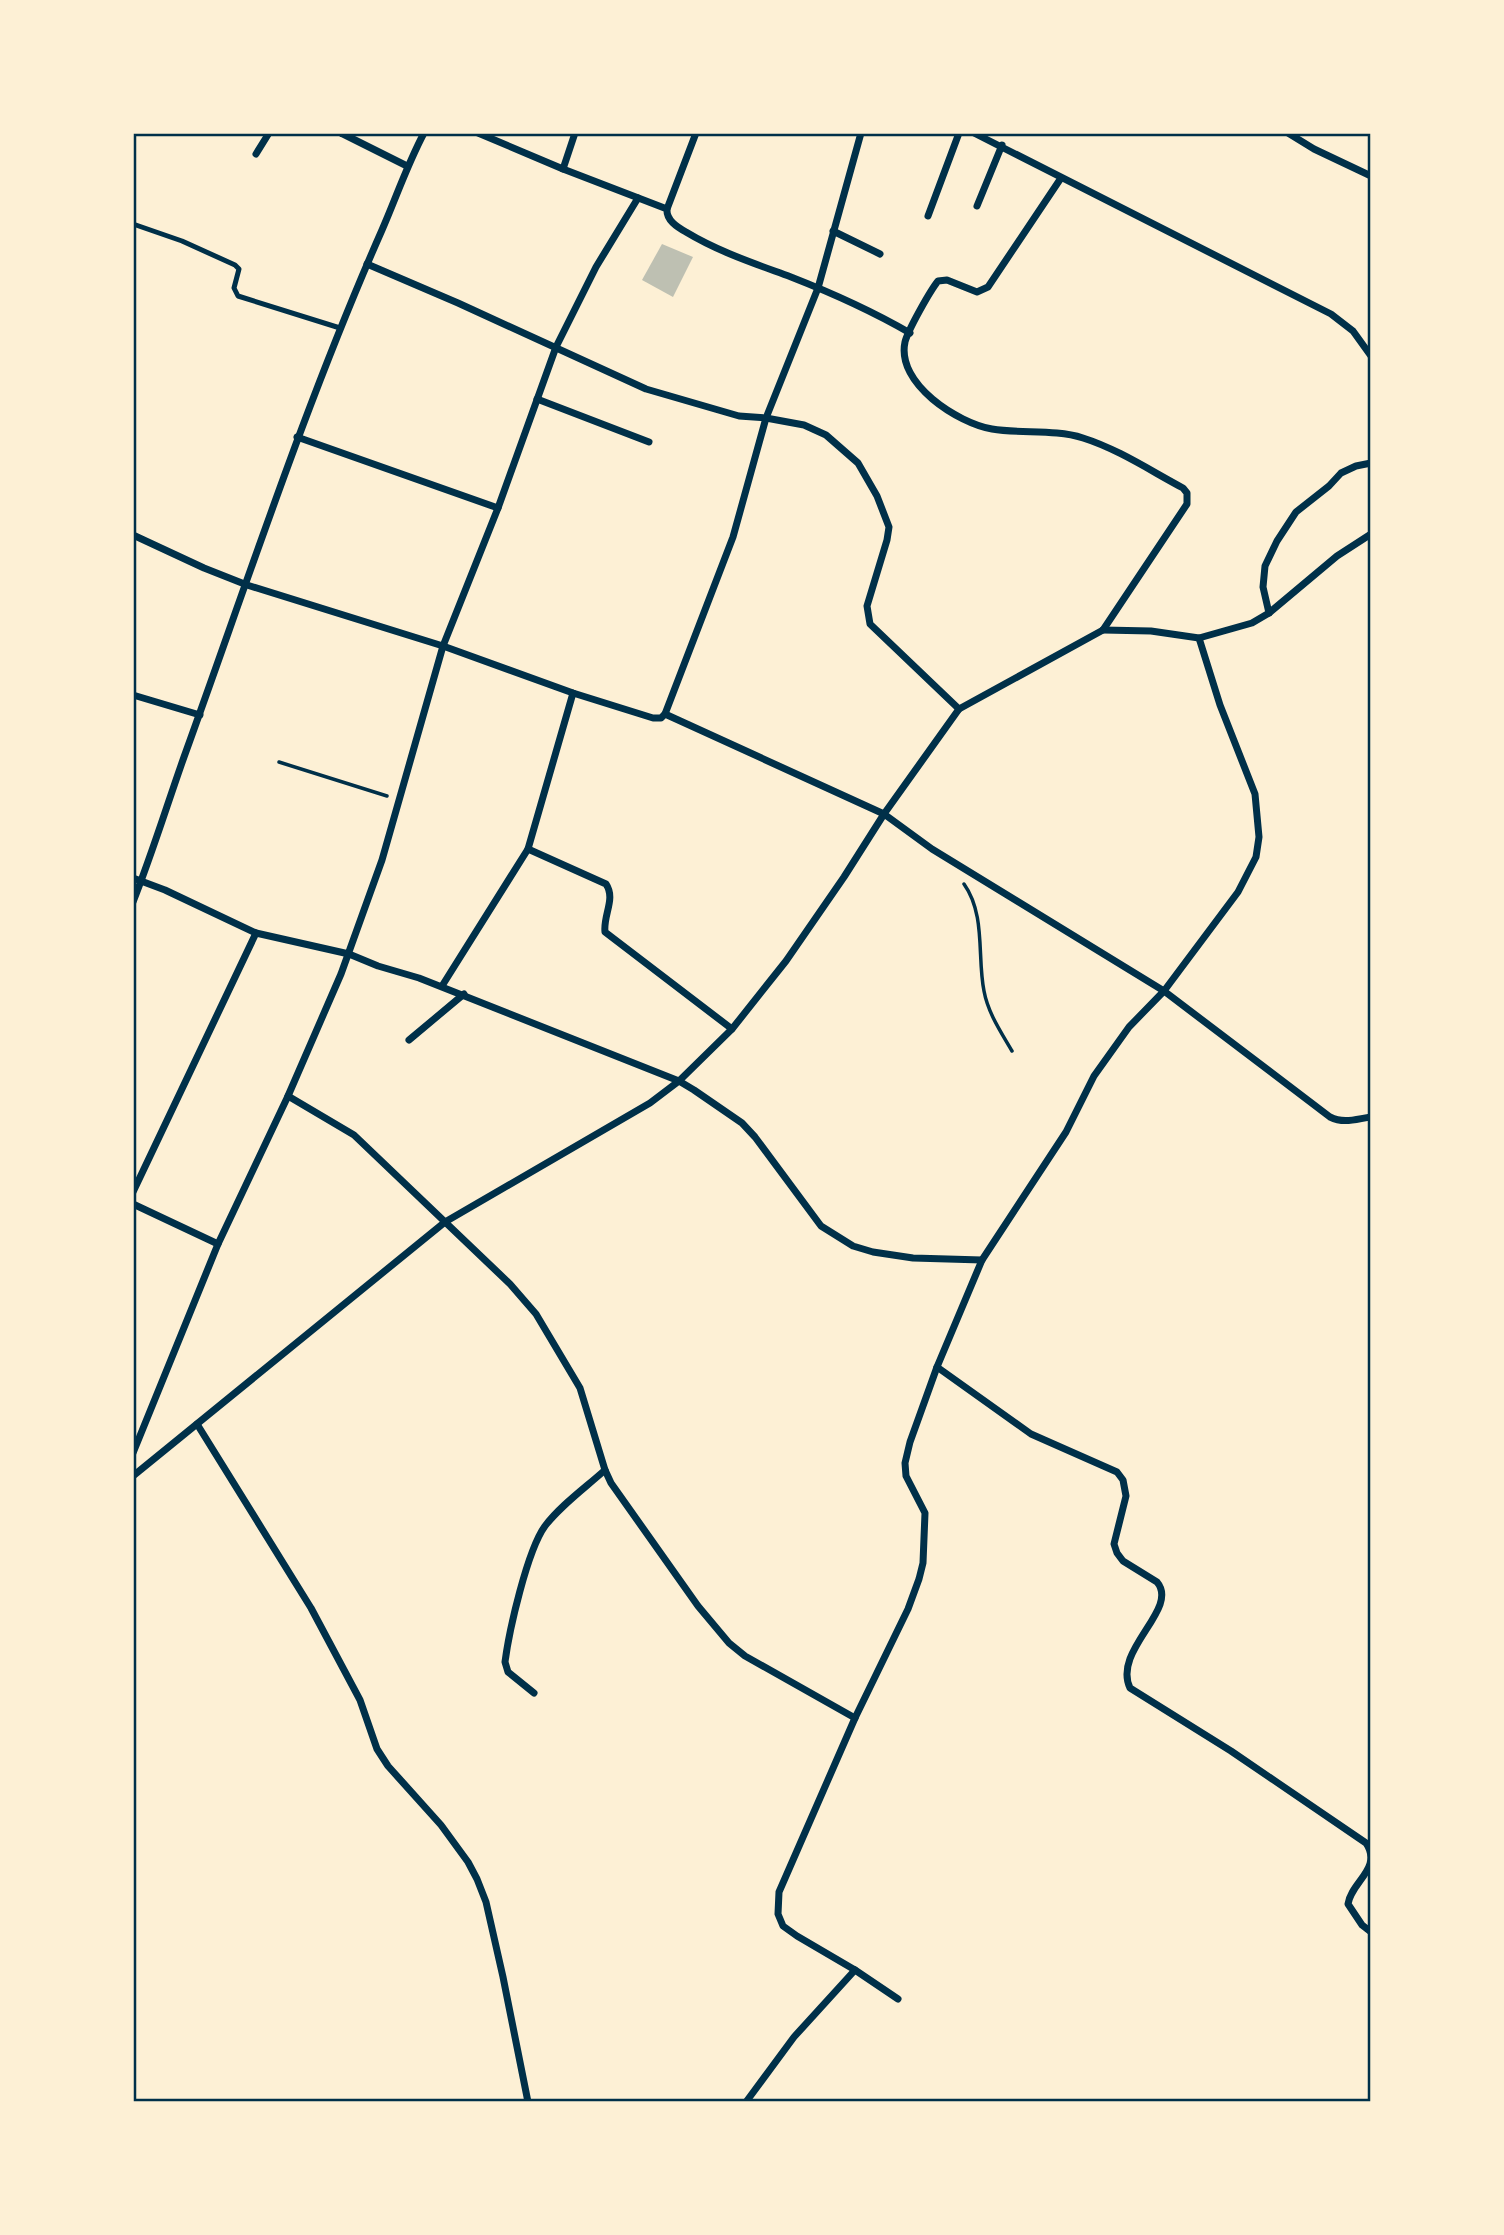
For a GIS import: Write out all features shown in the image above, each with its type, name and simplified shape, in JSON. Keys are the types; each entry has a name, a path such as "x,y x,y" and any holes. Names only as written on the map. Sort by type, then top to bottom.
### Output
{"street":[{"path":"256,154 270,133"},
{"path":"341,133 407,166"},
{"path":"133,902 137,879 200,715 297,437 407,166 424,133"},
{"path":"478,133 667,209"},
{"path":"562,168 576,133"},
{"path":"695,133 667,209 672,222 687,233 731,254 847,300 910,333"},
{"path":"133,535 247,585 443,646 573,693 653,718 662,718 733,537 766,418 818,288 861,133"},
{"path":"928,216 959,133"},
{"path":"974,133 1331,314 1353,331 1371,356"},
{"path":"1288,133 1314,149 1371,176"},
{"path":"977,206 1002,145"},
{"path":"133,1476 445,1222 650,1102 679,1081 732,1029 786,961 884,814 960,709 1103,630 1188,504 1184,488 1082,438 994,429 972,424 943,409 920,386 908,368 905,342 935,285 942,279 977,292 988,287 1061,178"},
{"path":"133,1453 218,1244 324,1017 349,954 382,860 443,646 498,508 556,347 605,251 638,198"},
{"path":"833,231 880,254"},
{"path":"367,264 658,393 739,416 804,425 826,435 858,463 877,496 888,527 887,540 867,606 870,624 960,709"},
{"path":"537,399 649,442"},
{"path":"297,437 498,508"},
{"path":"1269,613 1262,587 1265,566 1296,512 1341,473 1371,463"},
{"path":"1103,630 1152,631 1199,638 1252,623 1269,613 1337,556 1371,534"},
{"path":"898,1999 783,1926 778,1914 779,1892 855,1718 908,1609 923,1563 925,1513 905,1470 910,1442 937,1367 982,1260 1066,1132 1094,1076 1129,1027 1164,991 1238,892 1256,857 1259,837 1255,794 1220,705 1199,638"},
{"path":"442,986 528,849 573,693"},
{"path":"133,695 200,715"},
{"path":"665,714 884,814 932,849 1164,991 1330,1117 1338,1121 1371,1117"},
{"path":"528,849 606,884 611,896 605,932 732,1029"},
{"path":"137,879 256,933 349,954 442,986 679,1081 742,1123 821,1226 853,1246 913,1258 982,1260"},
{"path":"133,1192 256,933"},
{"path":"409,1040 464,995"},
{"path":"288,1096 354,1135 510,1284 536,1314 555,1341 580,1388 611,1483 698,1606 729,1643 745,1656 855,1718"},
{"path":"133,1204 218,1244"},
{"path":"937,1367 1031,1434 1109,1467 1123,1480 1126,1496 1114,1544 1116,1553 1123,1561 1157,1582 1162,1594 1156,1613 1127,1660 1126,1680 1129,1688 1231,1751 1366,1843 1370,1852 1370,1867 1349,1898 1348,1905 1371,1933"},
{"path":"197,1424 311,1608 360,1700 377,1749 388,1766 441,1825 477,1879 486,1902 528,2102"},
{"path":"534,1693 508,1672 505,1662 529,1563 536,1542 546,1525 605,1470"},
{"path":"746,2102 794,2038 855,1970"}],"lane":[{"path":"133,224 182,241 235,265 239,269 234,288 238,296 340,328"}],"path":[{"path":"279,762 399,800"},
{"path":"961,880 973,903 979,927 983,989 987,1005 1012,1051"}],"building":[{"path":"662,244 693,257 673,297 642,280"}]}
